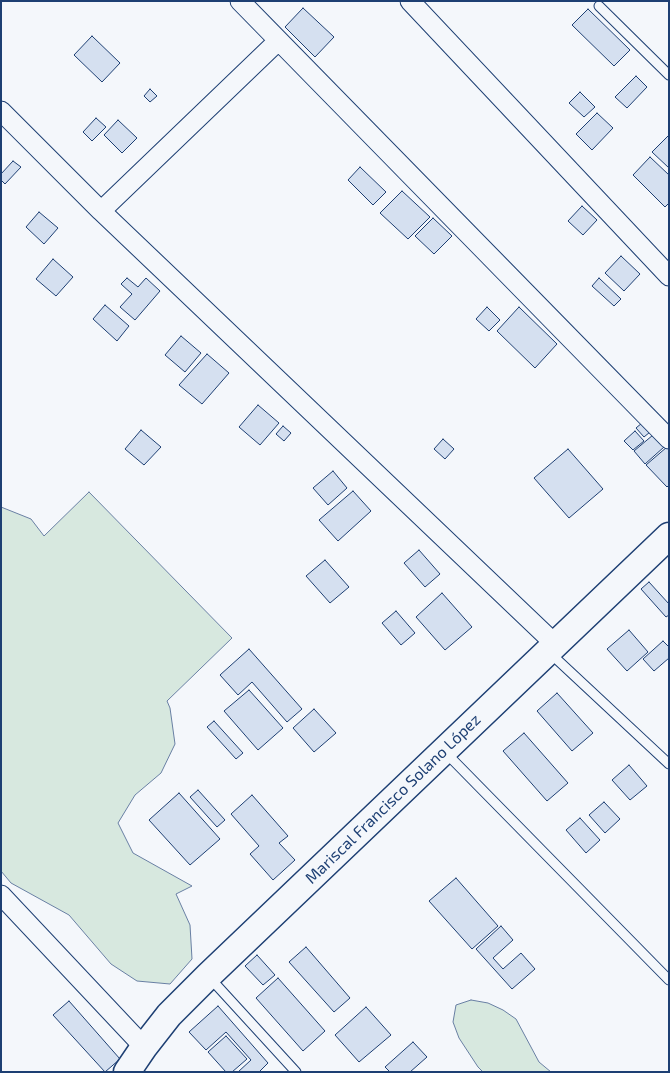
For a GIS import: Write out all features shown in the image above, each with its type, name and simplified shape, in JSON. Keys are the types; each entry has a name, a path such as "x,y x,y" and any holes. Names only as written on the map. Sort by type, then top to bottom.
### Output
{"main road":[{"name":"Mariscal Francisco Solano López","path":"128,1072 144,1047 169,1015 208,976 669,536"}],"street":[{"path":"240,1 669,439"},
{"path":"410,1 669,276"},
{"path":"101,211 278,41"},
{"path":"1,111 101,211 551,648"},
{"path":"1,895 144,1047"}],"lane":[{"path":"599,6 669,75"},
{"path":"551,648 669,764"},
{"path":"444,751 669,980"},
{"path":"208,976 296,1072"}],"shaded area":[{"path":"89,492 232,638 167,701 170,708 175,744 161,773 135,795 118,823 133,853 192,886 176,894 190,925 192,959 170,984 137,981 111,964 69,915 11,883 1,871 1,507 31,519 44,536"},
{"path":"471,1000 488,1003 516,1019 539,1062 551,1072 483,1072 459,1038 453,1022 456,1005"}],"building":[{"path":"303,8 334,37 315,57 285,27"},
{"path":"588,9 630,50 614,66 572,25"},
{"path":"92,36 120,63 102,82 74,55"},
{"path":"636,76 647,87 627,108 615,97"},
{"path":"150,89 157,96 150,102 144,96"},
{"path":"580,92 595,107 584,117 569,103"},
{"path":"597,113 613,128 592,150 576,134"},
{"path":"96,118 106,127 92,141 83,132"},
{"path":"118,120 137,138 122,153 104,135"},
{"path":"669,135 669,168 652,152"},
{"path":"650,157 669,175 669,203 665,207 633,175"},
{"path":"13,161 21,167 5,184 1,180 1,174"},
{"path":"360,167 386,192 373,205 348,180"},
{"path":"402,191 430,217 408,239 380,213"},
{"path":"582,206 597,220 583,235 568,221"},
{"path":"39,212 58,228 44,244 26,227"},
{"path":"433,218 452,236 434,254 415,236"},
{"path":"621,256 640,274 624,291 605,273"},
{"path":"53,259 73,277 56,296 36,279"},
{"path":"127,278 138,287 146,278 160,291 135,320 120,307 132,294 121,284"},
{"path":"599,278 621,299 614,306 592,286"},
{"path":"105,305 129,326 117,341 93,319"},
{"path":"487,307 500,320 489,331 476,319"},
{"path":"519,307 557,344 535,368 497,331"},
{"path":"181,336 201,353 185,372 165,355"},
{"path":"207,354 229,373 202,404 179,385"},
{"path":"258,405 279,423 260,445 239,427"},
{"path":"642,423 650,432 644,437 636,428"},
{"path":"283,426 291,433 284,441 276,434"},
{"path":"141,430 161,447 144,465 125,449"},
{"path":"635,431 644,441 633,450 624,441"},
{"path":"653,435 664,447 645,464 634,451"},
{"path":"443,439 454,449 445,459 434,449"},
{"path":"667,447 669,449 669,485 667,487 646,465"},
{"path":"568,449 603,489 569,518 534,478"},
{"path":"333,471 347,488 328,505 313,488"},
{"path":"353,491 371,511 338,541 319,520"},
{"path":"419,550 440,574 425,587 404,563"},
{"path":"325,560 349,587 330,603 306,576"},
{"path":"649,582 669,604 669,615 666,617 641,589"},
{"path":"442,593 472,627 445,650 416,617"},
{"path":"396,611 415,633 401,645 382,623"},
{"path":"629,630 648,652 627,671 607,649"},
{"path":"663,641 669,647 669,658 654,671 643,659"},
{"path":"249,649 302,709 287,722 252,682 238,695 220,675"},
{"path":"249,690 283,728 258,750 224,711"},
{"path":"557,693 593,733 572,751 537,711"},
{"path":"314,709 336,733 314,752 293,728"},
{"path":"214,721 243,753 236,759 207,727"},
{"path":"524,733 568,783 547,801 503,751"},
{"path":"629,765 647,786 630,800 612,780"},
{"path":"198,790 225,820 217,827 190,797"},
{"path":"179,793 220,839 190,865 149,820"},
{"path":"252,795 288,836 279,843 295,860 273,880 250,854 259,846 231,814"},
{"path":"604,802 620,819 605,833 589,815"},
{"path":"580,818 600,840 586,853 566,830"},
{"path":"456,878 498,926 472,949 429,901"},
{"path":"501,926 513,940 493,958 503,969 521,953 535,969 512,989 476,949"},
{"path":"306,947 350,998 334,1012 289,962"},
{"path":"257,955 275,975 263,985 245,966"},
{"path":"278,978 325,1031 303,1051 256,998"},
{"path":"69,1001 120,1059 105,1072 53,1015"},
{"path":"218,1006 268,1063 259,1072 238,1072 251,1060 226,1032 206,1050 189,1032"},
{"path":"366,1007 391,1035 359,1062 335,1035"},
{"path":"226,1036 247,1059 232,1072 226,1072 208,1052"},
{"path":"413,1042 427,1057 410,1072 390,1072 385,1067"}]}
